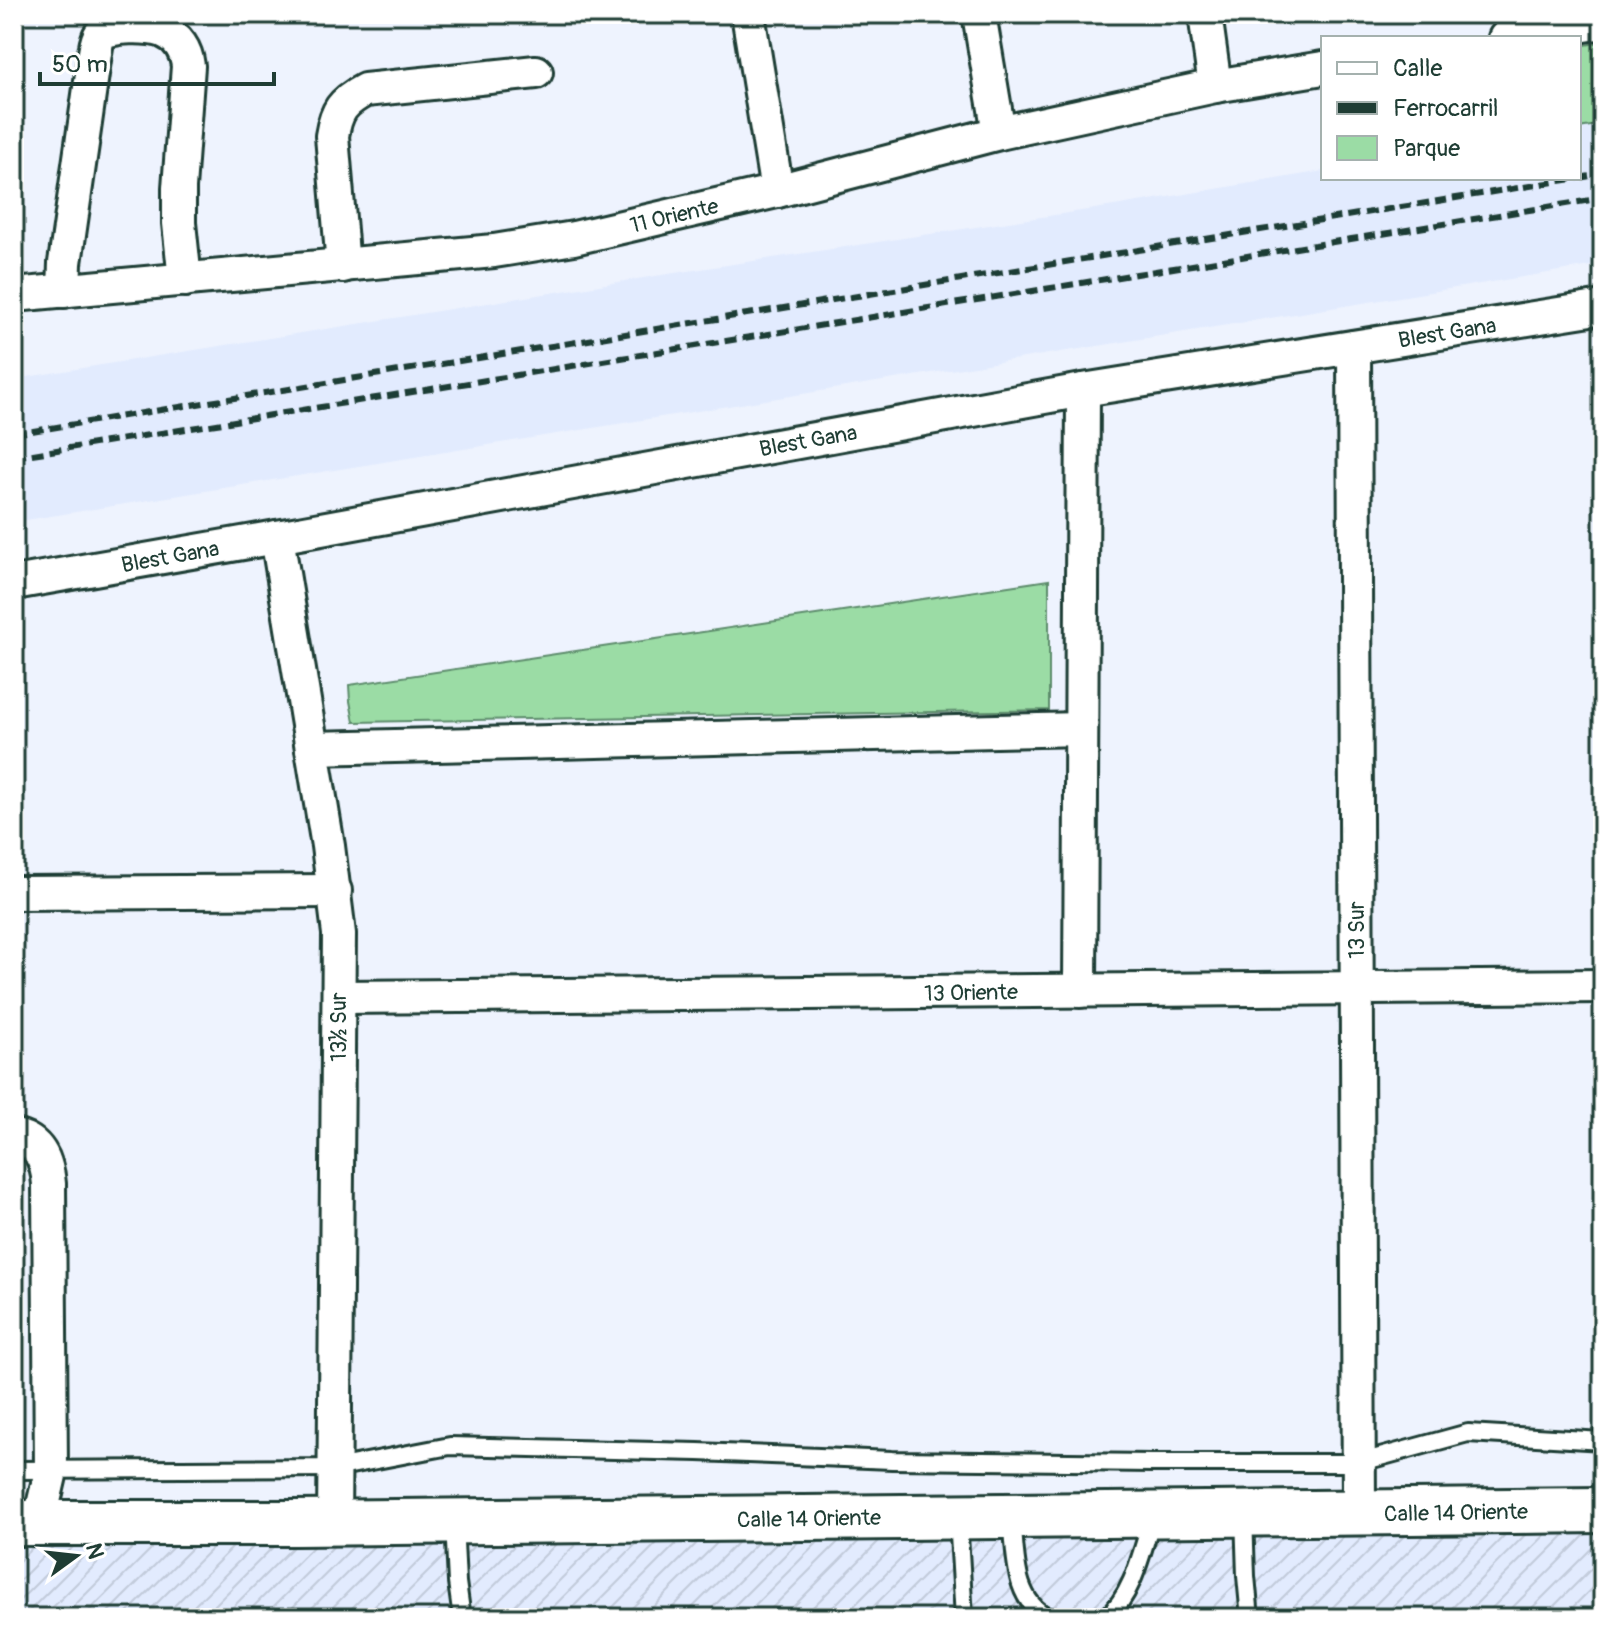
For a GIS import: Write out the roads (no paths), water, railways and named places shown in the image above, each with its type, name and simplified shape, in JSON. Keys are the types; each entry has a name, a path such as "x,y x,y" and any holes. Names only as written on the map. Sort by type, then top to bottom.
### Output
{"main road":[{"name":"Calle 14 Oriente","path":"26,1523 334,1523 1603,1510"}],"street":[{"path":"748,14 777,191"},
{"path":"979,14 999,133"},
{"path":"1205,14 1215,86"},
{"path":"1517,36 1603,22"},
{"path":"64,291 67,247 95,53 99,36 115,28 162,30 181,44 186,54 188,66 179,188 185,280"},
{"name":"11 Oriente","path":"14,295 494,251 574,238 777,191 999,133 1215,86 1321,68"},
{"path":"343,266 332,136 340,109 350,98 365,90 536,72"},
{"name":"Blest Gana","path":"14,583 1083,390 1603,307"},
{"name":"13 Sur","path":"1354,347 1359,1513"},
{"path":"1080,991 1083,390"},
{"name":"13½ Sur","path":"277,537 335,891 339,934 334,1523"},
{"path":"312,748 1081,729"},
{"path":"14,893 335,891"},
{"name":"13 Oriente","path":"339,997 1603,986"},
{"path":"14,1136 35,1145 48,1172 51,1471 26,1523"}],"lane":[{"path":"14,1470 335,1468 450,1446 892,1460 1358,1463 1468,1433 1603,1441"},
{"path":"1244,1514 1250,1618"},
{"path":"1106,1618 1120,1604 1133,1577 1153,1515"},
{"path":"1012,1516 1022,1591 1032,1606 1050,1618"},
{"path":"958,1517 964,1618"},
{"path":"454,1521 462,1618"}],"railway":[{"path":"1581,178 1603,174"},
{"path":"14,434 1566,180"},
{"path":"14,457 1603,198"}]}
